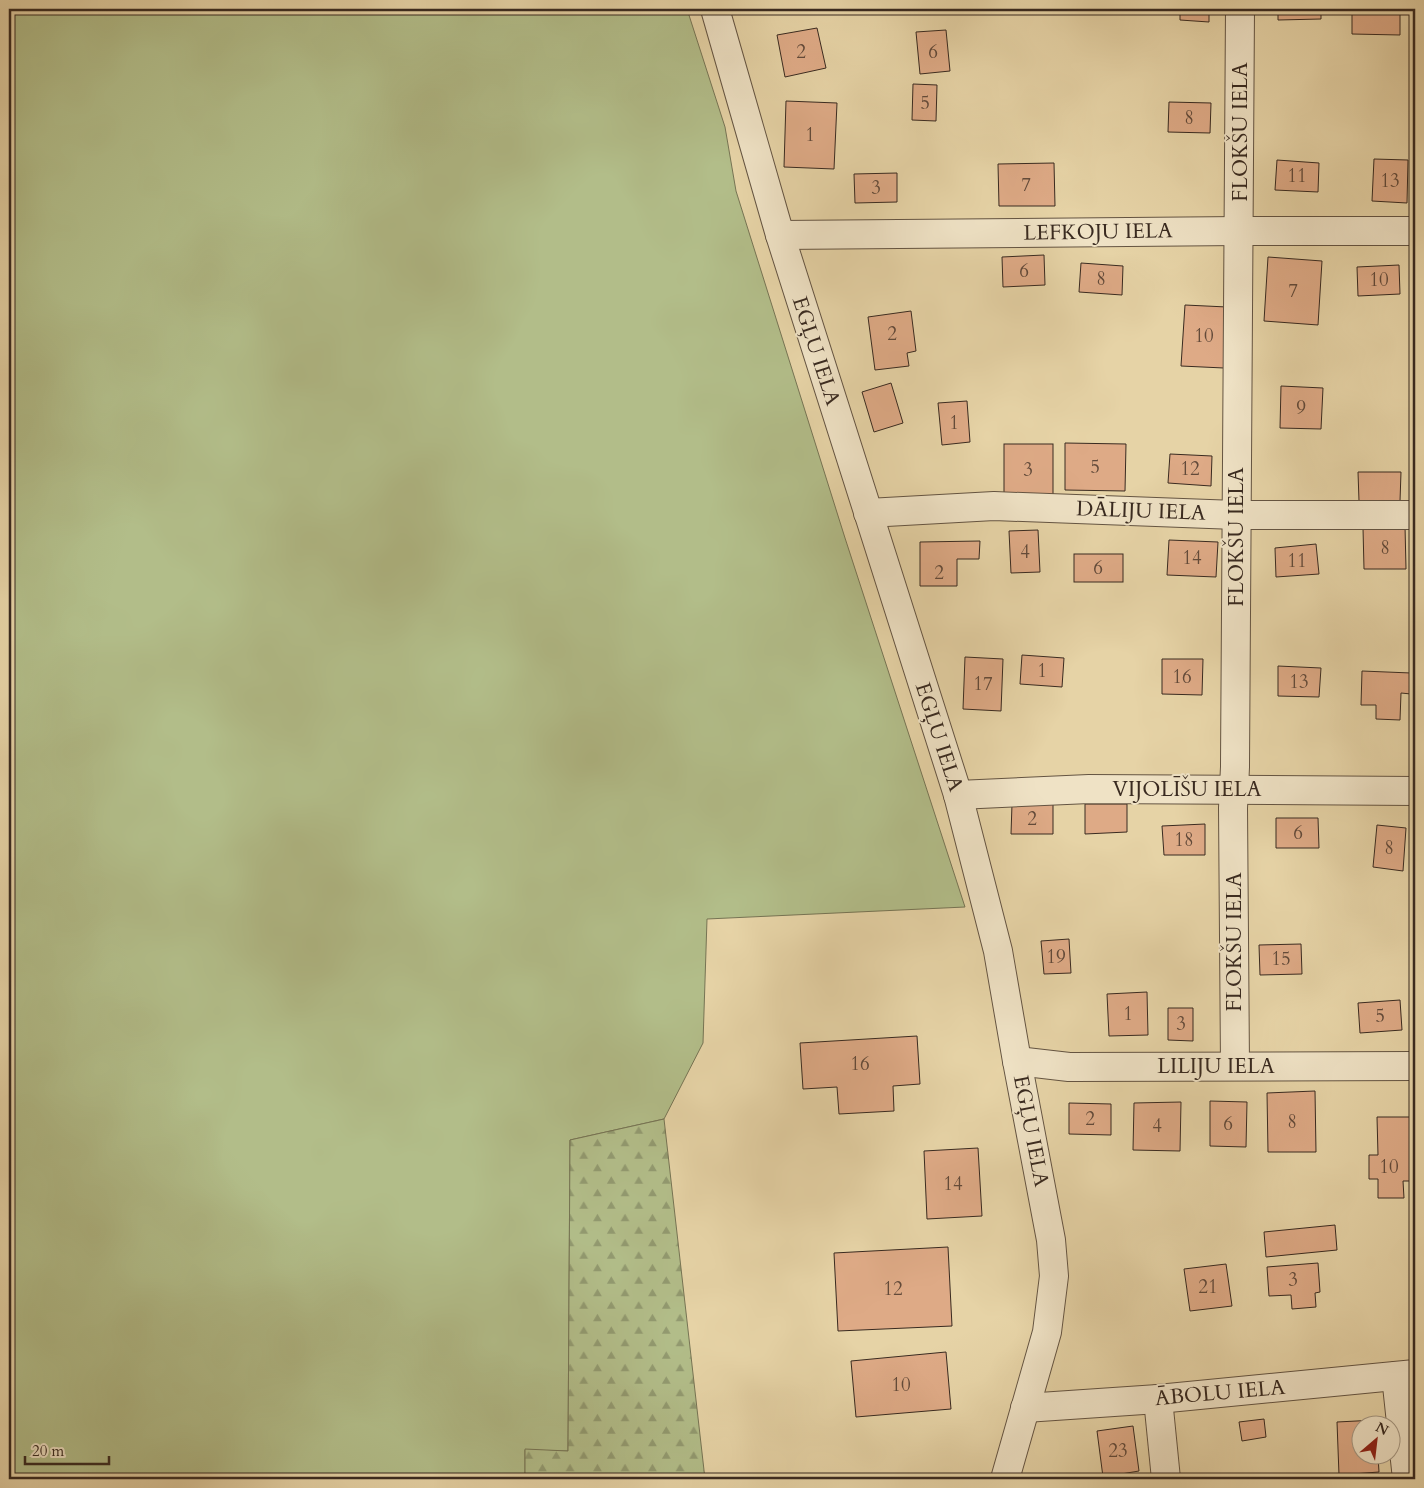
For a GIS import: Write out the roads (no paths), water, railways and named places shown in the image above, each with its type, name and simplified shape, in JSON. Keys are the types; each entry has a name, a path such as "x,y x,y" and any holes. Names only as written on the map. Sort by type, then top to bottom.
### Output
{"street":[{"name":"EGĻU IELA","path":"715,9 780,235 958,795 998,951 1017,1061 1052,1240 1054,1276 1047,1332 1005,1479"},
{"name":"FLOKŠU IELA","path":"1235,1066 1233,818 1240,231 1240,9"},
{"name":"LEFKOJU IELA","path":"780,235 1415,231"},
{"name":"DĀLIJU IELA","path":"868,513 994,506 1236,515 1415,515"},
{"name":"VIJOLĪŠU IELA","path":"958,795 1089,789 1415,791"},
{"name":"LILIJU IELA","path":"1017,1061 1068,1067 1415,1066"},
{"name":"ĀBOLU IELA","path":"1025,1408 1158,1399 1406,1375"},
{"path":"1406,1375 1407,1479"},
{"path":"1158,1399 1166,1479"}]}
